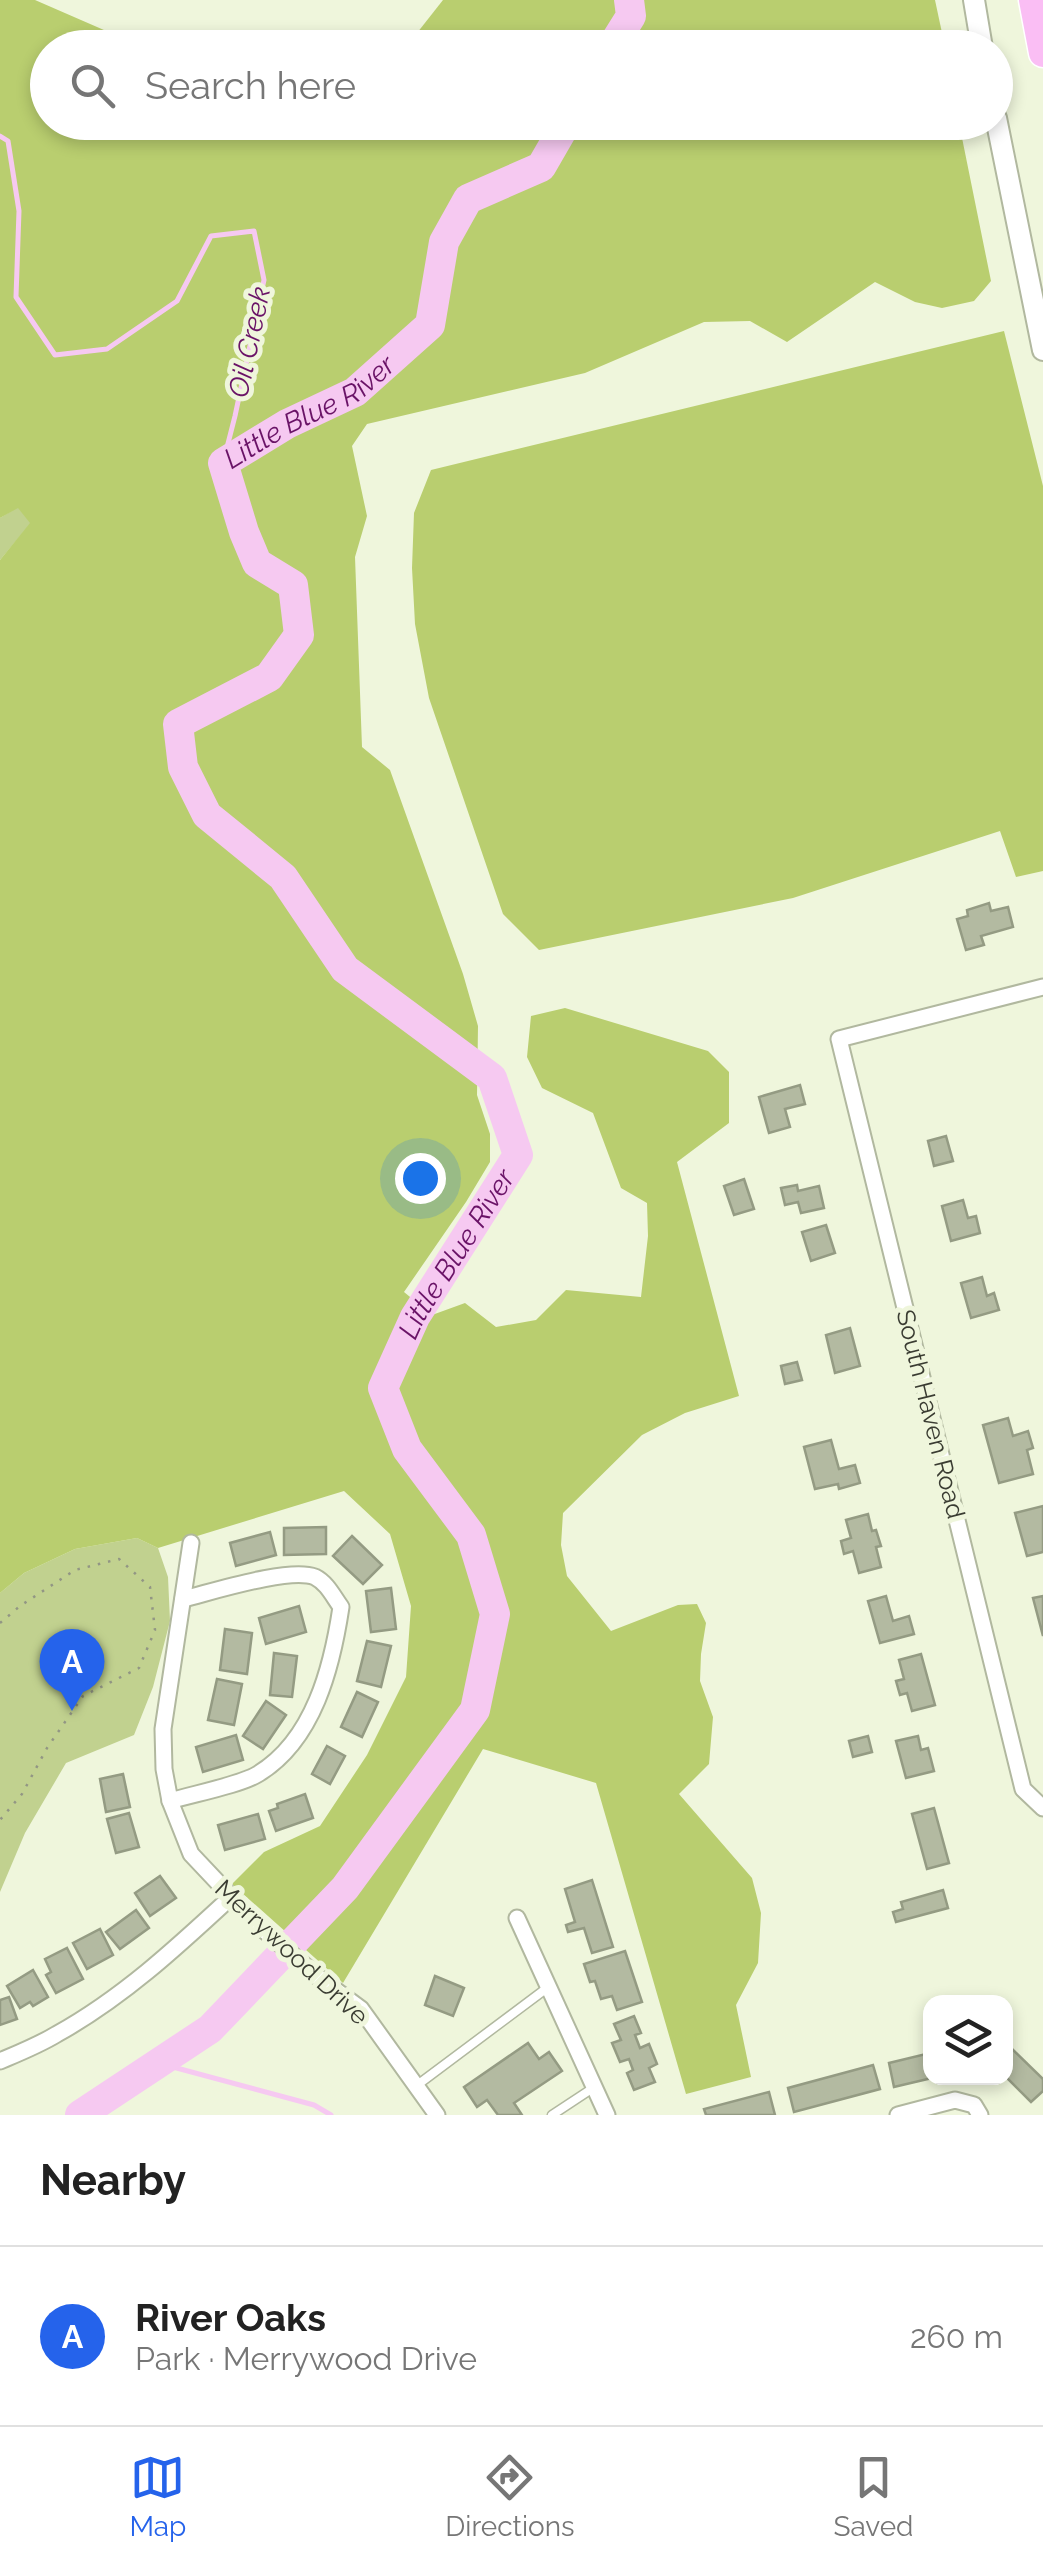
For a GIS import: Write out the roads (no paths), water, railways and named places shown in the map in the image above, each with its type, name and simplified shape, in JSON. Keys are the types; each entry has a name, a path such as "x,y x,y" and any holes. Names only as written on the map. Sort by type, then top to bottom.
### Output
{"highway":[{"path":"1033,0 1043,53"}],"street":[{"path":"974,0 979,30"},
{"path":"1000,140 1043,350"},
{"name":"South Haven Road","path":"1043,987 839,1039 1023,1789 1043,1808"},
{"name":"Merrywood Drive","path":"191,1542 163,1729 170,1801 191,1854 258,1926 361,2008 437,2115"},
{"path":"170,1801 256,1775 286,1752 324,1684 335,1646 340,1607 326,1584 294,1573 182,1598"},
{"path":"0,2062 56,2036 105,2004 162,1960 230,1898"},
{"path":"517,1918 607,2115"},
{"path":"898,2115 955,2100 974,2109"}],"lane":[{"path":"416,2086 548,1988"},
{"path":"552,2115 593,2088"}],"waterway":[{"name":"Little Blue River","path":"622,30 631,16 629,0"},
{"name":"Oil Creek","path":"0,136 8,141 19,211 16,297 55,355 107,349 177,301 211,236 254,231 264,280 223,463"},
{"name":"Little Blue River","path":"80,2115 210,2029 345,1888 475,1710 495,1614 471,1535 407,1449 383,1388 415,1317 518,1155 492,1078 345,969 283,877 207,815 183,767 178,724 269,677 299,635 293,585 257,563 223,463 287,424 355,392 430,325 444,242 468,199 541,167 557,140"},
{"path":"158,2063 314,2105 331,2115"}],"place":[{"name":"River Oaks","path":"72,1711"}]}
